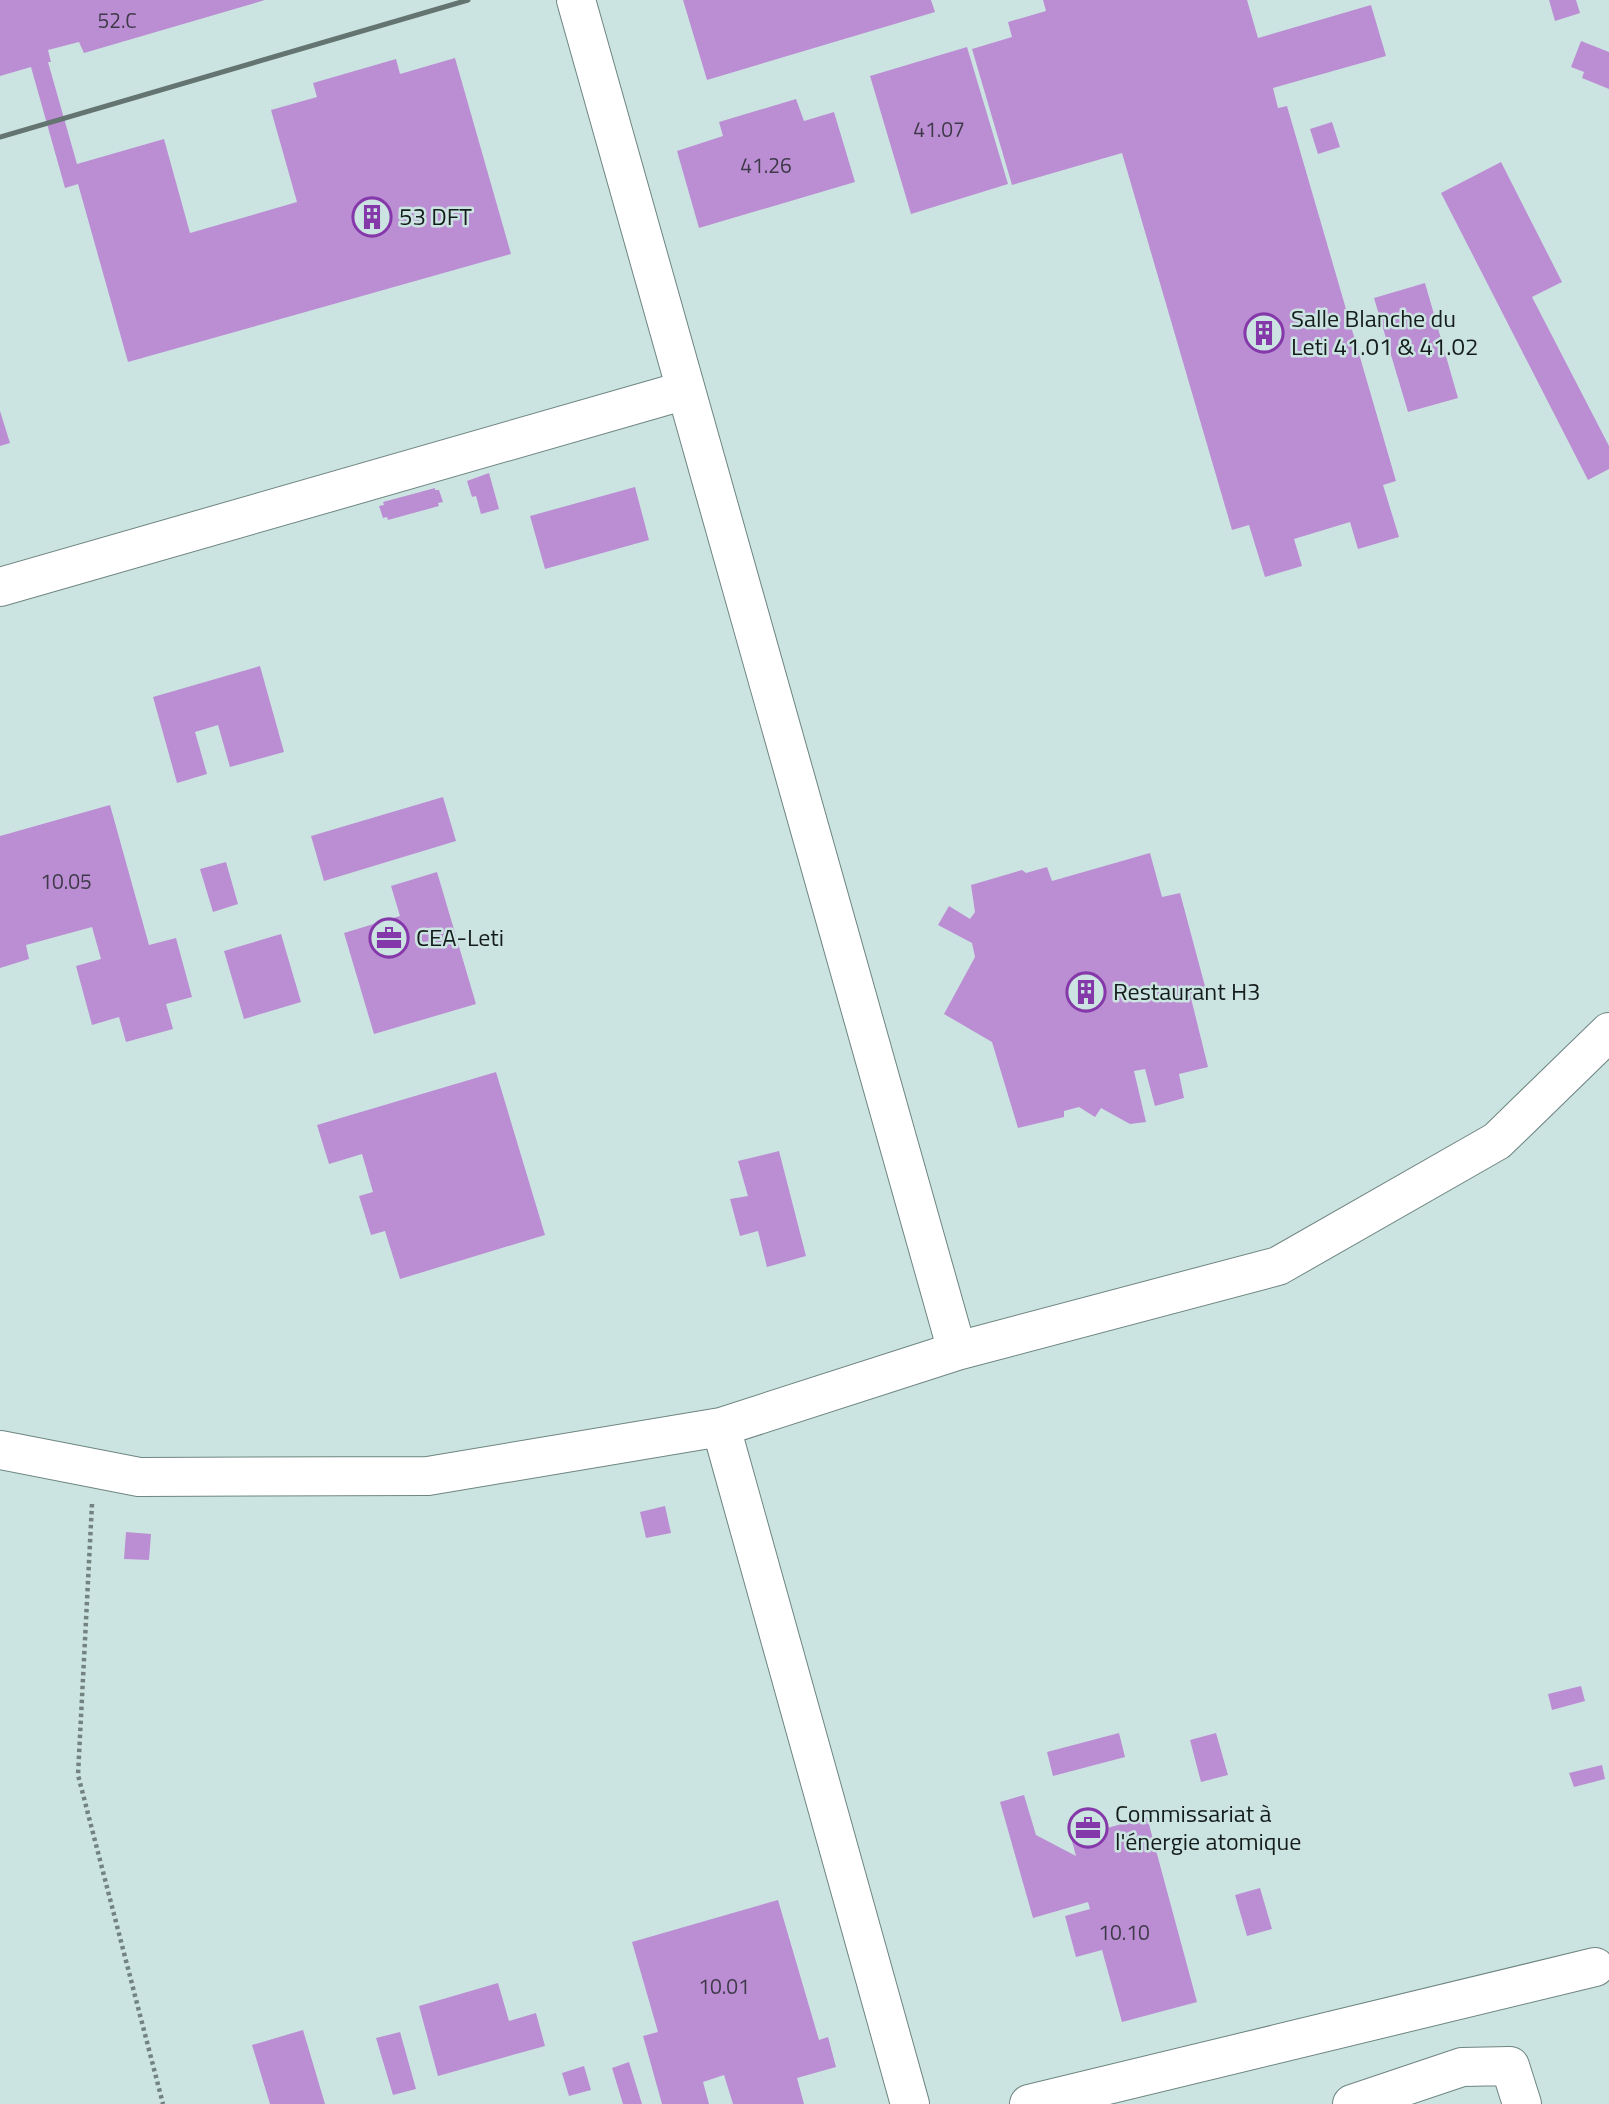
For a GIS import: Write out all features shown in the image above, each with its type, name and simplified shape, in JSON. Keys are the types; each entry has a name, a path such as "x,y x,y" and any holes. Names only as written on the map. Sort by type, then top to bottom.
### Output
{"lane":[{"path":"576,0 957,1351"},
{"path":"0,587 686,390"},
{"path":"0,1450 139,1477 428,1476 721,1427 957,1351 1278,1266 1497,1140 1609,1032"},
{"path":"721,1427 910,2104"},
{"path":"1029,2104 1595,1967"},
{"path":"1352,2104 1462,2067 1510,2066 1521,2104"}],"path":[{"path":"94,1469 78,1775 163,2104"}],"building":[{"name":"53 DFT","path":"0,0 265,0 84,53 79,42 48,50 51,62 48,62 77,164 164,139 190,233 297,202 271,110 317,97 313,83 396,59 400,74 455,58 511,254 128,362 78,184 65,188 31,67 0,76"},
{"path":"683,0 931,0 935,12 707,80"},
{"name":"Salle Blanche du Leti 41.01 & 41.02","path":"1043,0 1247,0 1258,38 1371,5 1386,56 1273,88 1278,108 1287,106 1396,481 1383,485 1399,537 1358,549 1350,522 1294,539 1302,566 1265,577 1249,525 1232,530 1122,153 1012,185 972,49 1012,37 1008,22 1046,11"},
{"path":"1549,0 1576,0 1580,13 1555,21"},
{"path":"1581,41 1609,52 1609,89 1582,78 1584,72 1571,67"},
{"path":"967,47 1008,184 911,214 870,76"},
{"path":"796,99 804,121 834,112 855,182 699,228 677,151 723,136 719,122"},
{"path":"1332,122 1340,147 1318,154 1310,129"},
{"path":"1501,162 1562,282 1532,297 1609,446 1609,469 1588,480 1441,193"},
{"path":"1425,283 1458,398 1408,412 1374,298"},
{"path":"0,411 10,443 0,446"},
{"path":"489,473 499,509 481,514 476,496 472,497 467,481"},
{"path":"635,487 649,540 545,569 530,516"},
{"path":"435,488 439,490 443,502 438,503 439,506 388,520 387,517 383,518 379,506 384,505 383,502"},
{"path":"260,666 284,752 230,767 218,725 195,732 207,774 177,783 153,697"},
{"path":"443,797 456,841 324,881 311,836"},
{"path":"110,805 149,945 176,938 192,997 166,1004 173,1029 126,1042 119,1017 92,1025 76,966 101,959 92,927 26,945 29,959 0,968 0,836"},
{"name":"Restaurant H3","path":"1150,853 1162,897 1180,893 1206,990 1190,994 1208,1067 1179,1074 1184,1098 1155,1106 1145,1069 1134,1071 1146,1122 1130,1124 1101,1108 1095,1117 1079,1107 1064,1111 1064,1117 1018,1128 992,1042 944,1014 975,957 972,943 938,925 949,906 970,919 975,912 971,885 1022,870 1026,873 1047,867 1052,881"},
{"path":"226,862 238,904 213,912 200,869"},
{"path":"437,872 476,1004 374,1034 344,933 400,916 391,886"},
{"path":"281,934 301,1002 244,1019 224,951"},
{"path":"496,1072 545,1235 400,1279 385,1231 371,1235 359,1196 373,1192 362,1154 329,1164 317,1125"},
{"path":"779,1151 806,1256 767,1267 758,1231 740,1236 730,1199 748,1196 738,1161"},
{"path":"665,1506 671,1533 646,1538 640,1512"},
{"path":"126,1532 151,1534 149,1560 124,1559"},
{"path":"1581,1686 1585,1701 1552,1710 1548,1694"},
{"path":"1119,1733 1125,1757 1053,1776 1047,1752"},
{"path":"1216,1733 1228,1775 1201,1782 1190,1740"},
{"path":"1602,1765 1605,1779 1574,1787 1569,1773"},
{"path":"1024,1795 1036,1835 1076,1856 1071,1838 1147,1817 1197,2002 1122,2022 1102,1950 1076,1957 1065,1916 1090,1909 1088,1902 1033,1918 1000,1802"},
{"path":"1260,1888 1272,1929 1247,1936 1235,1895"},
{"path":"778,1900 819,2040 828,2037 836,2067 797,2078 804,2104 733,2104 724,2075 703,2082 709,2104 662,2104 643,2036 658,2032 632,1942"},
{"path":"498,1983 509,2021 536,2013 545,2046 438,2076 419,2006"},
{"path":"303,2030 325,2104 270,2104 252,2045"},
{"path":"400,2032 416,2089 393,2095 376,2038"},
{"path":"629,2062 642,2104 623,2104 612,2068"},
{"path":"584,2066 591,2090 569,2096 562,2073"}],"railway":[{"path":"0,137 468,0"}],"place":[{"name":"53 DFT","path":"372,217"},
{"name":"Salle Blanche du Leti 41.01 & 41.02","path":"1264,333"},
{"name":"CEA-Leti","path":"389,938"},
{"name":"Restaurant H3","path":"1086,992"},
{"name":"Commissariat à l'énergie atomique","path":"1088,1828"}]}
